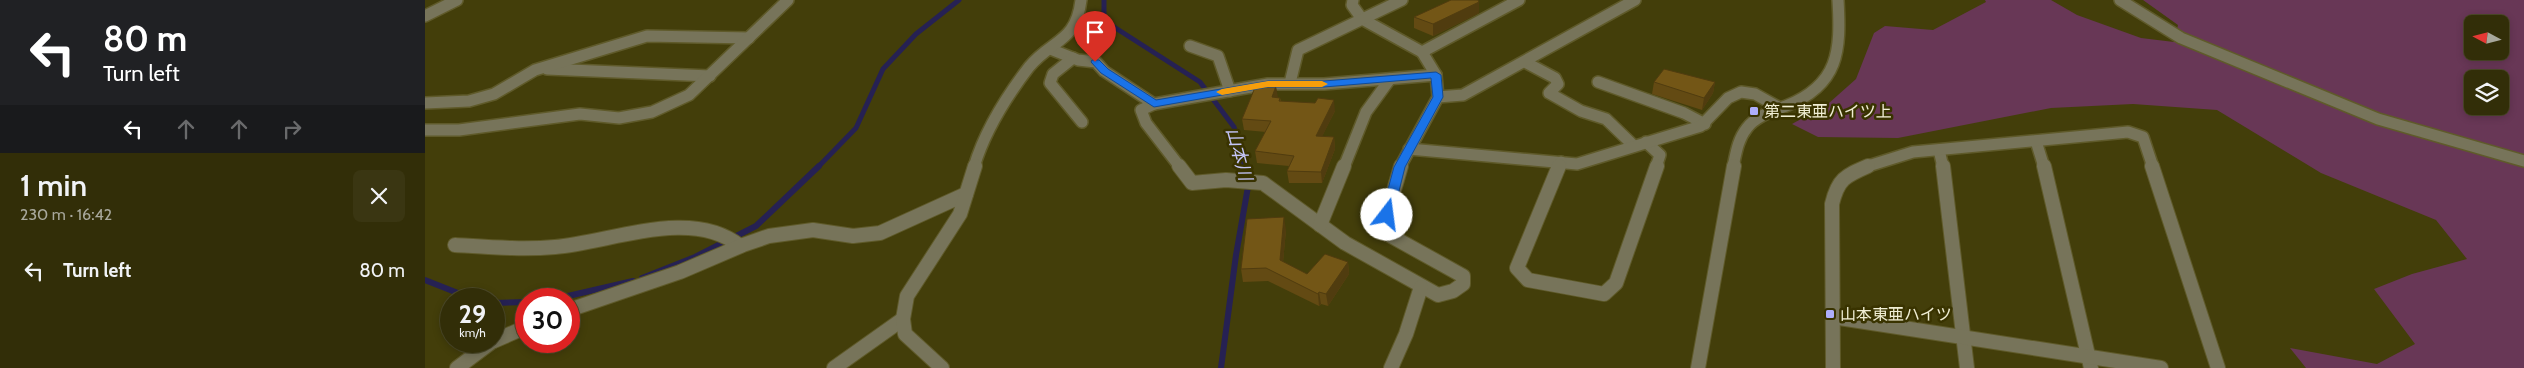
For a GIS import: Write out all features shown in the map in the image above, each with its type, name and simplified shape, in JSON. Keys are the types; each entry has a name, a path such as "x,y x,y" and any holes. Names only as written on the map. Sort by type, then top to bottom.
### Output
{"street":[{"path":"425,16 457,0"},
{"path":"425,130 459,130 580,114 619,118 652,112 689,95 788,0"},
{"path":"942,368 905,334 903,319 907,296 960,214 980,148 1002,106 1031,65 1069,33 1079,18 1081,0"},
{"path":"1353,0 1353,5 1362,19 1422,52 1436,75 1438,97 1400,167 1382,231 1463,276 1463,284 1453,291 1438,295 1421,287 1345,243 1263,183 1226,180 1192,183 1146,123 1141,110 1154,104 1268,84 1324,84 1436,75"},
{"path":"1290,83 1298,50 1402,0"},
{"path":"1422,52 1519,0"},
{"path":"1438,97 1463,95 1635,0"},
{"path":"1698,368 1736,153 1743,133 1764,114 1800,100 1820,87 1833,64 1840,30 1838,0"},
{"path":"2120,0 2181,38 2378,119 2524,161"},
{"path":"425,103 469,101 495,94 541,68 626,40 647,36 749,38"},
{"path":"1190,46 1218,56 1230,91"},
{"path":"1050,49 1073,58 1095,62 1104,71 1154,104"},
{"path":"1073,58 1053,74 1050,84 1082,122"},
{"path":"1525,62 1555,78 1558,84 1549,92 1581,112 1606,119 1640,144 1660,155 1646,201 1616,283 1604,294 1528,280 1517,268 1561,162"},
{"path":"541,68 710,76"},
{"path":"1320,225 1366,112 1390,78"},
{"path":"1598,82 1684,113 1705,124"},
{"path":"1409,149 1577,164 1705,124 1711,120 1729,97 1739,93 1751,92 1762,95 1780,108"},
{"path":"1833,368 1832,204 1836,187 1852,173 1875,163 1913,152 2128,132 2143,137 2218,368"},
{"path":"2036,141 2041,148 2090,362"},
{"path":"1939,150 1943,156 1967,368"},
{"path":"580,305 650,283 756,239 784,232 816,230 865,236 898,228 947,199 966,194"},
{"path":"455,245 514,248 555,247 684,226 704,228 727,235 740,246"},
{"path":"1391,368 1406,334 1421,287"},
{"path":"1833,317 1964,337 2090,362 2161,368"},
{"path":"834,368 903,319"},
{"path":"457,368 475,353"}],"shaded area":[{"path":"1985,0 2051,0 2077,15 2141,38 2174,42 2178,25 2143,0 2524,0 2524,368 2306,368 2290,348 2377,364 2415,344 2374,289 2412,274 2467,259 2436,220 2321,173 2217,110 2133,104 2051,108 1898,138 1818,137 1792,124 1829,103 1856,79 1874,33 1885,26 1933,30 1986,2"}],"building":[{"path":"1451,0 1478,0 1479,2 1433,24 1414,17"},
{"path":"1664,69 1715,82 1704,98 1654,82"},
{"path":"1256,85 1276,86 1272,97 1280,98 1279,101 1315,103 1318,98 1334,100 1316,136 1334,137 1321,172 1287,171 1294,156 1255,151 1271,121 1242,119"},
{"path":"1284,217 1280,260 1307,274 1325,254 1348,262 1326,294 1319,292 1318,294 1266,268 1241,269 1247,219"}],"waterway":[{"path":"819,166 856,128 883,69 916,34 959,0"},
{"name":"山本川","path":"1104,0 1104,17 1114,27 1200,82 1234,127 1245,167"},
{"path":"642,278 695,257 756,226 819,166"},
{"name":"山本川","path":"1221,368 1236,255 1249,181 1245,166"},
{"path":"425,280 445,288"},
{"path":"580,293 633,281"},
{"path":"505,303 515,302"}],"slow traffic":[{"path":"1222,92 1268,84 1322,84"}],"place":[{"name":"第二東亜ハイツ上","path":"1754,111"},
{"name":"山本東亜ハイツ","path":"1830,314"}],"route":[{"path":"1095,62 1104,71 1154,104 1268,84 1324,84 1436,75 1438,97 1400,167 1387,215"}]}
